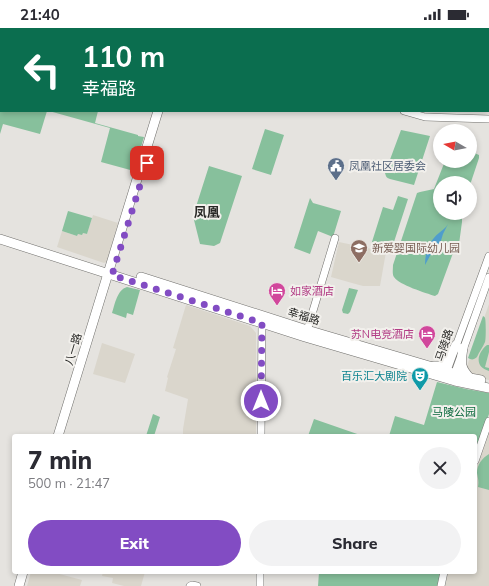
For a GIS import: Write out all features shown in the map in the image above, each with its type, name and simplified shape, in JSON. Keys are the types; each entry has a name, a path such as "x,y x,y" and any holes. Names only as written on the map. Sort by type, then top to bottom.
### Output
{"main road":[{"path":"111,272 158,112"},
{"path":"111,272 163,112"},
{"path":"0,234 111,272"},
{"path":"0,240 111,272"},
{"name":"幸福路","path":"111,272 262,323 428,365 450,375 489,381"},
{"name":"幸福路","path":"111,272 489,388"},
{"name":"八一路","path":"59,434 111,272"},
{"name":"八一路","path":"65,434 111,272"},
{"path":"428,365 441,366 460,346"},
{"path":"460,346 462,365 464,371 470,378"},
{"path":"13,586 16,574"},
{"path":"19,586 22,574"}],"street":[{"path":"408,112 425,117 489,119"},
{"path":"306,333 335,238"},
{"name":"马陵路","path":"450,375 489,256"},
{"name":"马陵路","path":"460,346 489,277"},
{"path":"261,434 262,323"},
{"path":"477,455 489,421"},
{"path":"260,574 260,586"},
{"path":"441,586 444,574"},
{"path":"190,586 197,586"}],"shaded area":[{"path":"93,215 118,223 107,262 104,263 57,247 62,231 77,236 78,234 83,233 87,234"},
{"name":"新爱婴国际幼儿园","path":"339,242 386,252 380,286 363,286 331,277"},
{"path":"489,304 489,380 473,377 467,370 467,366"},
{"path":"186,305 250,326 256,333 256,434 183,434 188,399 165,391 167,377 176,349 173,348"},
{"path":"102,343 135,354 125,383 93,374"},
{"path":"489,433 489,586 445,586 448,574 477,574 477,466"},
{"path":"30,574 60,574 82,580 80,586 27,586"},
{"path":"102,574 144,574 141,586 124,586 112,583 113,578 102,576"}],"green space":[{"path":"0,112 47,112 40,134 3,124 0,134"},
{"path":"53,112 98,112 95,123 144,137 134,171 101,162 110,128"},
{"path":"265,129 284,135 271,175 252,169"},
{"path":"401,130 430,136 414,185 389,179 385,173"},
{"path":"477,154 479,155 477,164"},
{"path":"209,166 242,176 220,243 214,246 200,244 193,216"},
{"path":"442,168 476,168 473,176 439,176"},
{"path":"433,189 433,220 462,220 459,244 453,253 438,294 435,296 401,283 394,277 393,274 393,265 417,193"},
{"path":"398,196 408,199 391,251 371,245 383,207 393,210"},
{"path":"310,198 313,203 341,211 333,237 318,231 310,254 294,248"},
{"path":"68,211 92,218 87,234 78,234 77,236 62,231"},
{"path":"127,287 140,290 133,315 127,313 126,318 112,313 119,294"},
{"path":"349,288 358,290 348,314 343,313 342,310"},
{"path":"483,316 486,322 485,342 477,357 470,359 468,358"},
{"path":"487,345 489,345 489,352 485,367 489,368 489,371 484,369 479,363 479,356"},
{"name":"马陵公园","path":"437,382 489,393 489,414 477,449 477,434 390,434 395,416 424,425"},
{"path":"153,414 160,417 155,434 147,434"},
{"path":"314,419 357,434 309,434"},
{"path":"489,454 489,490 478,487 477,473 480,462"},
{"path":"319,574 441,574 438,586 318,586"}],"water":[{"path":"448,224 439,247 431,254 425,265 430,243"}],"place":[{"name":"凤凰社区居委会","path":"336,181"},
{"name":"新爱婴国际幼儿园","path":"359,263"},
{"name":"如家酒店","path":"277,306"},
{"name":"苏N电竞酒店","path":"427,349"},
{"name":"百乐汇大剧院","path":"420,391"}],"district":[{"name":"凤凰","path":"207,212"}],"route":[{"path":"147,163 112,275 262,323 261,401"}]}
